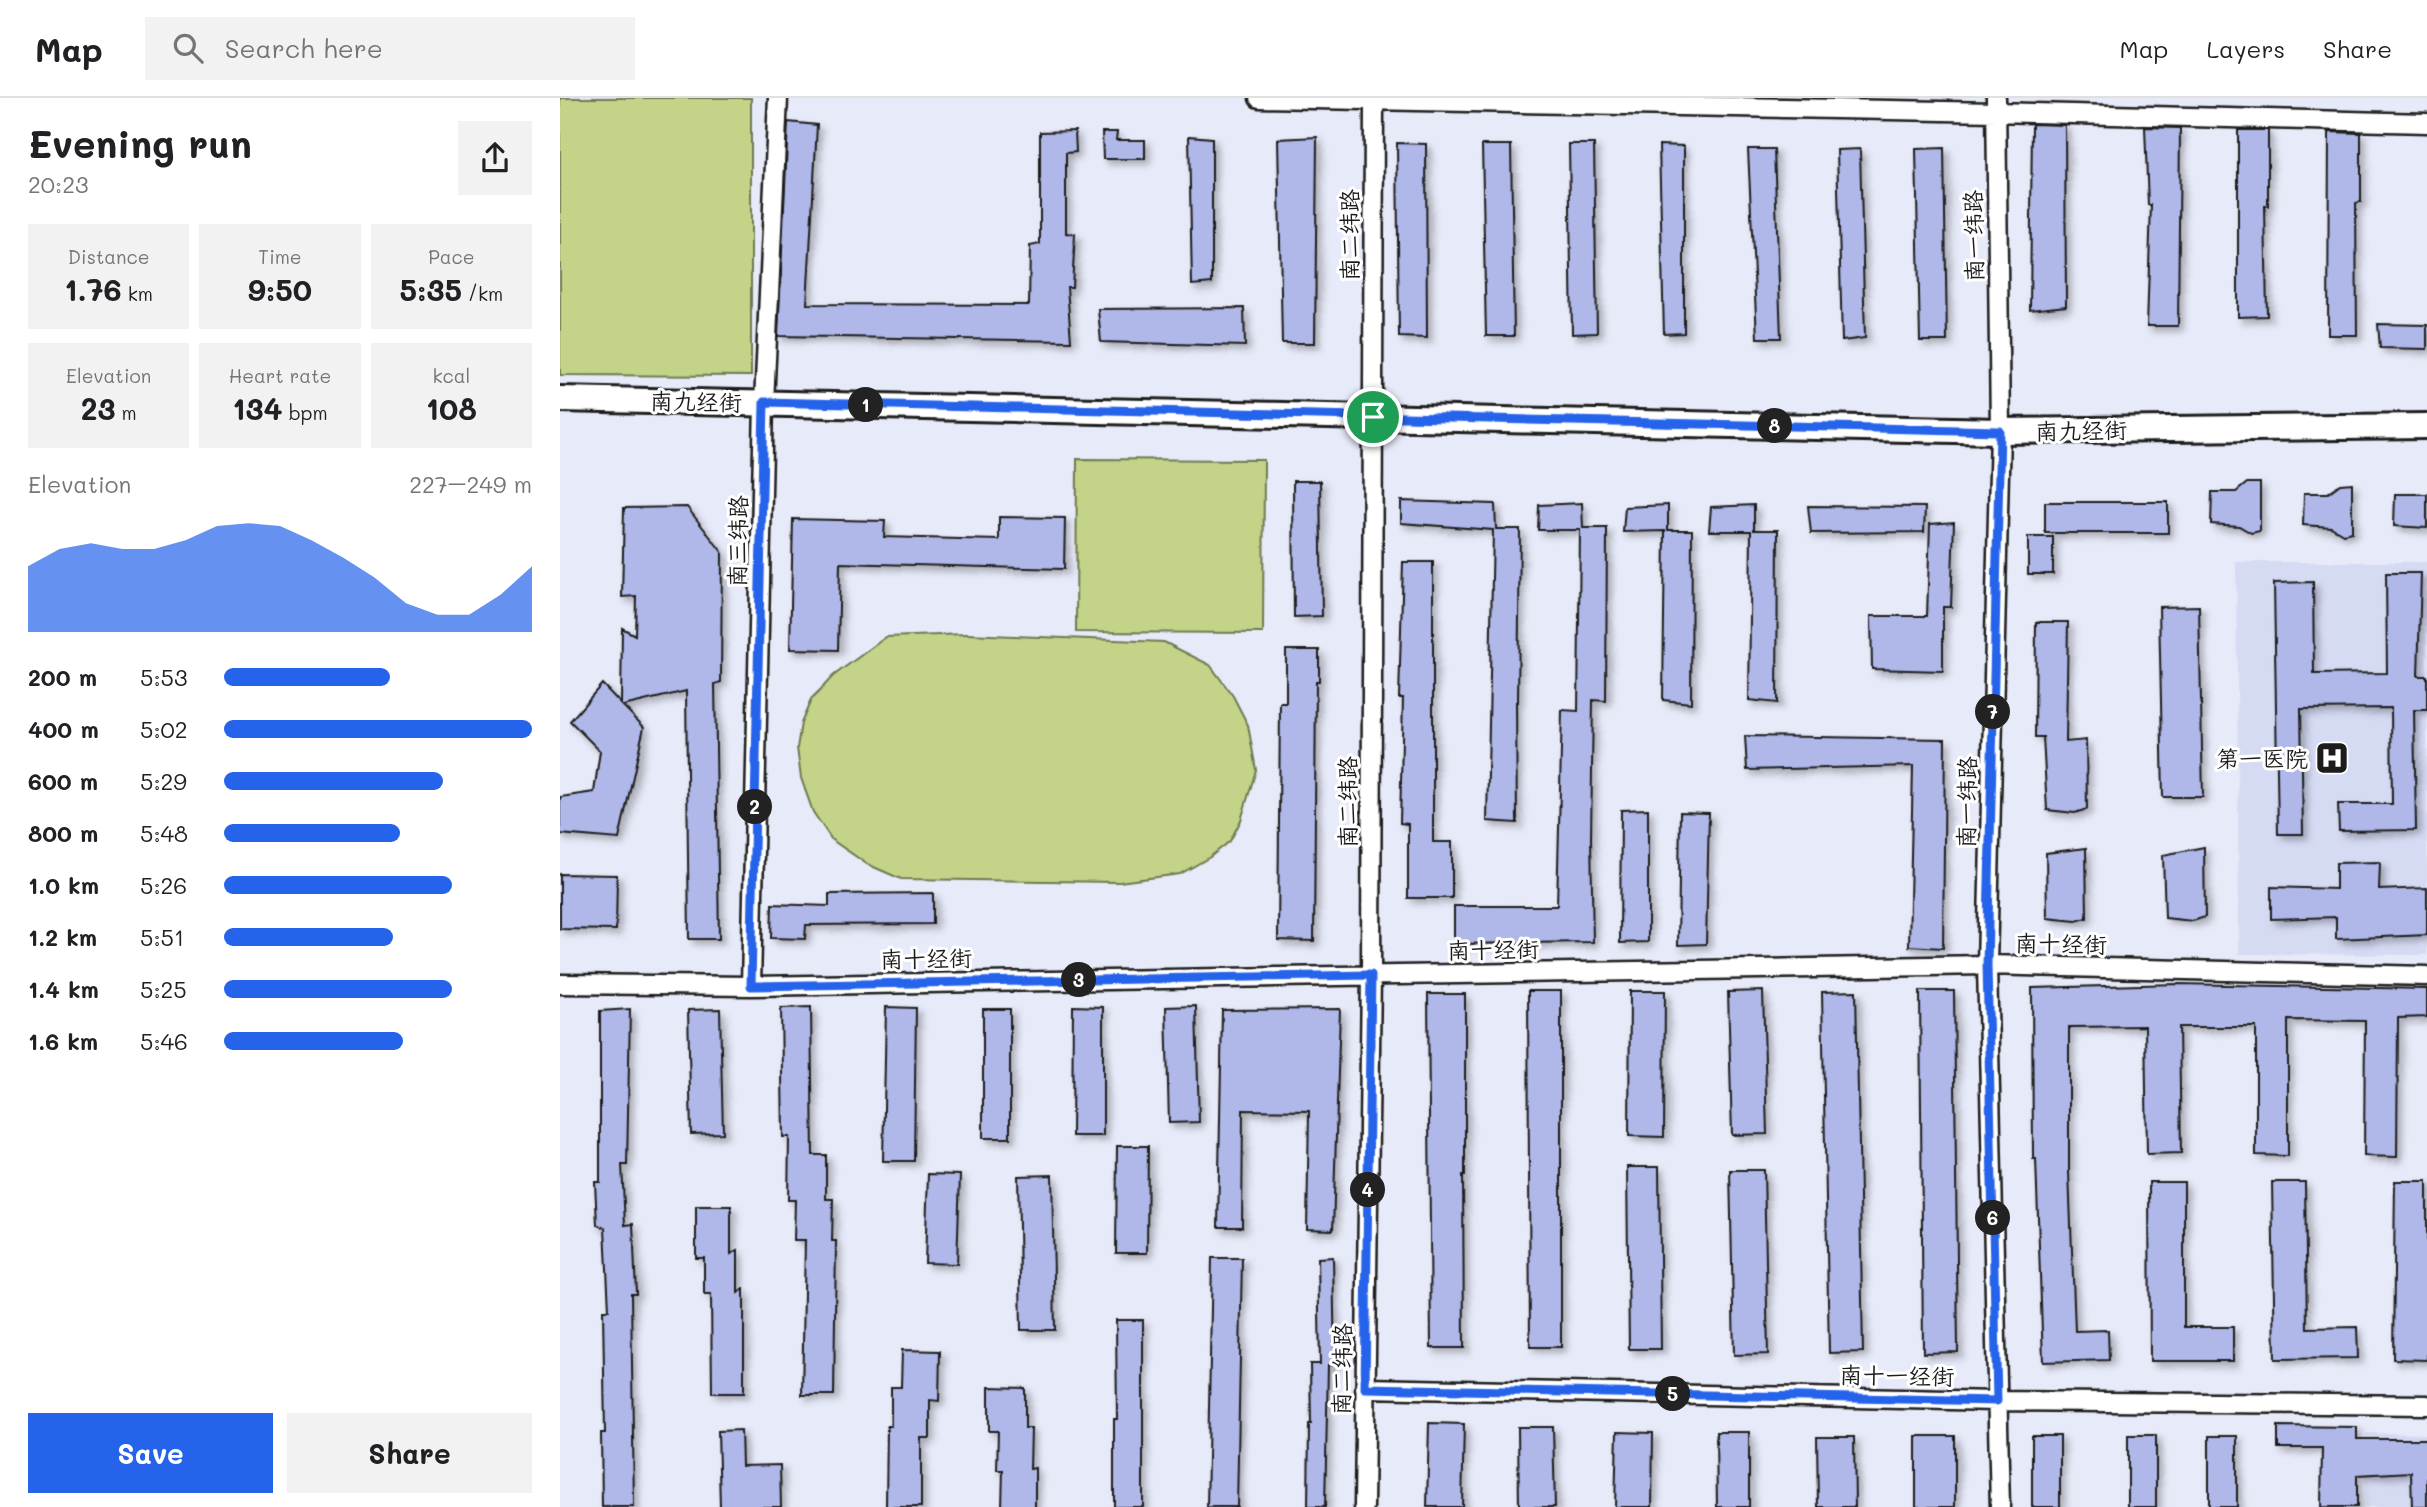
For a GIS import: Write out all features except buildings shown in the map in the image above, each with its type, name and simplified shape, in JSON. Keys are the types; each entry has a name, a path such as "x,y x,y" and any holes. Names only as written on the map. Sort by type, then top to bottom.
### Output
{"main road":[{"name":"南九经街","path":"560,398 2000,431 2427,426"}],"street":[{"name":"南三纬路","path":"751,986 764,402 778,98"},
{"path":"1259,98 1996,105 2427,123"},
{"name":"南二纬路","path":"1364,1507 1371,975 1374,99"},
{"name":"南一纬路","path":"1996,105 2000,431 1987,965 2000,1507"},
{"name":"南十经街","path":"560,984 751,986 1987,965 2427,976"},
{"name":"南十一经街","path":"1365,1388 1997,1401 2427,1405"}],"shaded area":[{"name":"第一医院","path":"2236,562 2427,562 2427,955 2239,954"},
{"path":"2366,1433 2427,1434 2427,1507 2365,1507"}],"green space":[{"path":"560,98 751,98 751,376 560,375"},
{"path":"1077,459 1264,460 1263,633 1076,632"},
{"path":"967,634 1164,642 1210,665 1233,696 1248,725 1256,770 1241,820 1230,841 1210,857 1180,874 1119,882 901,879 867,864 832,840 813,812 801,778 797,748 801,723 811,700 833,676 886,637"}],"place":[{"name":"第一医院","path":"2332,758"}],"route":[{"path":"764,402 1373,417 2000,431 1987,965 1997,1401 1365,1388 1371,975 751,986 764,402"}]}
